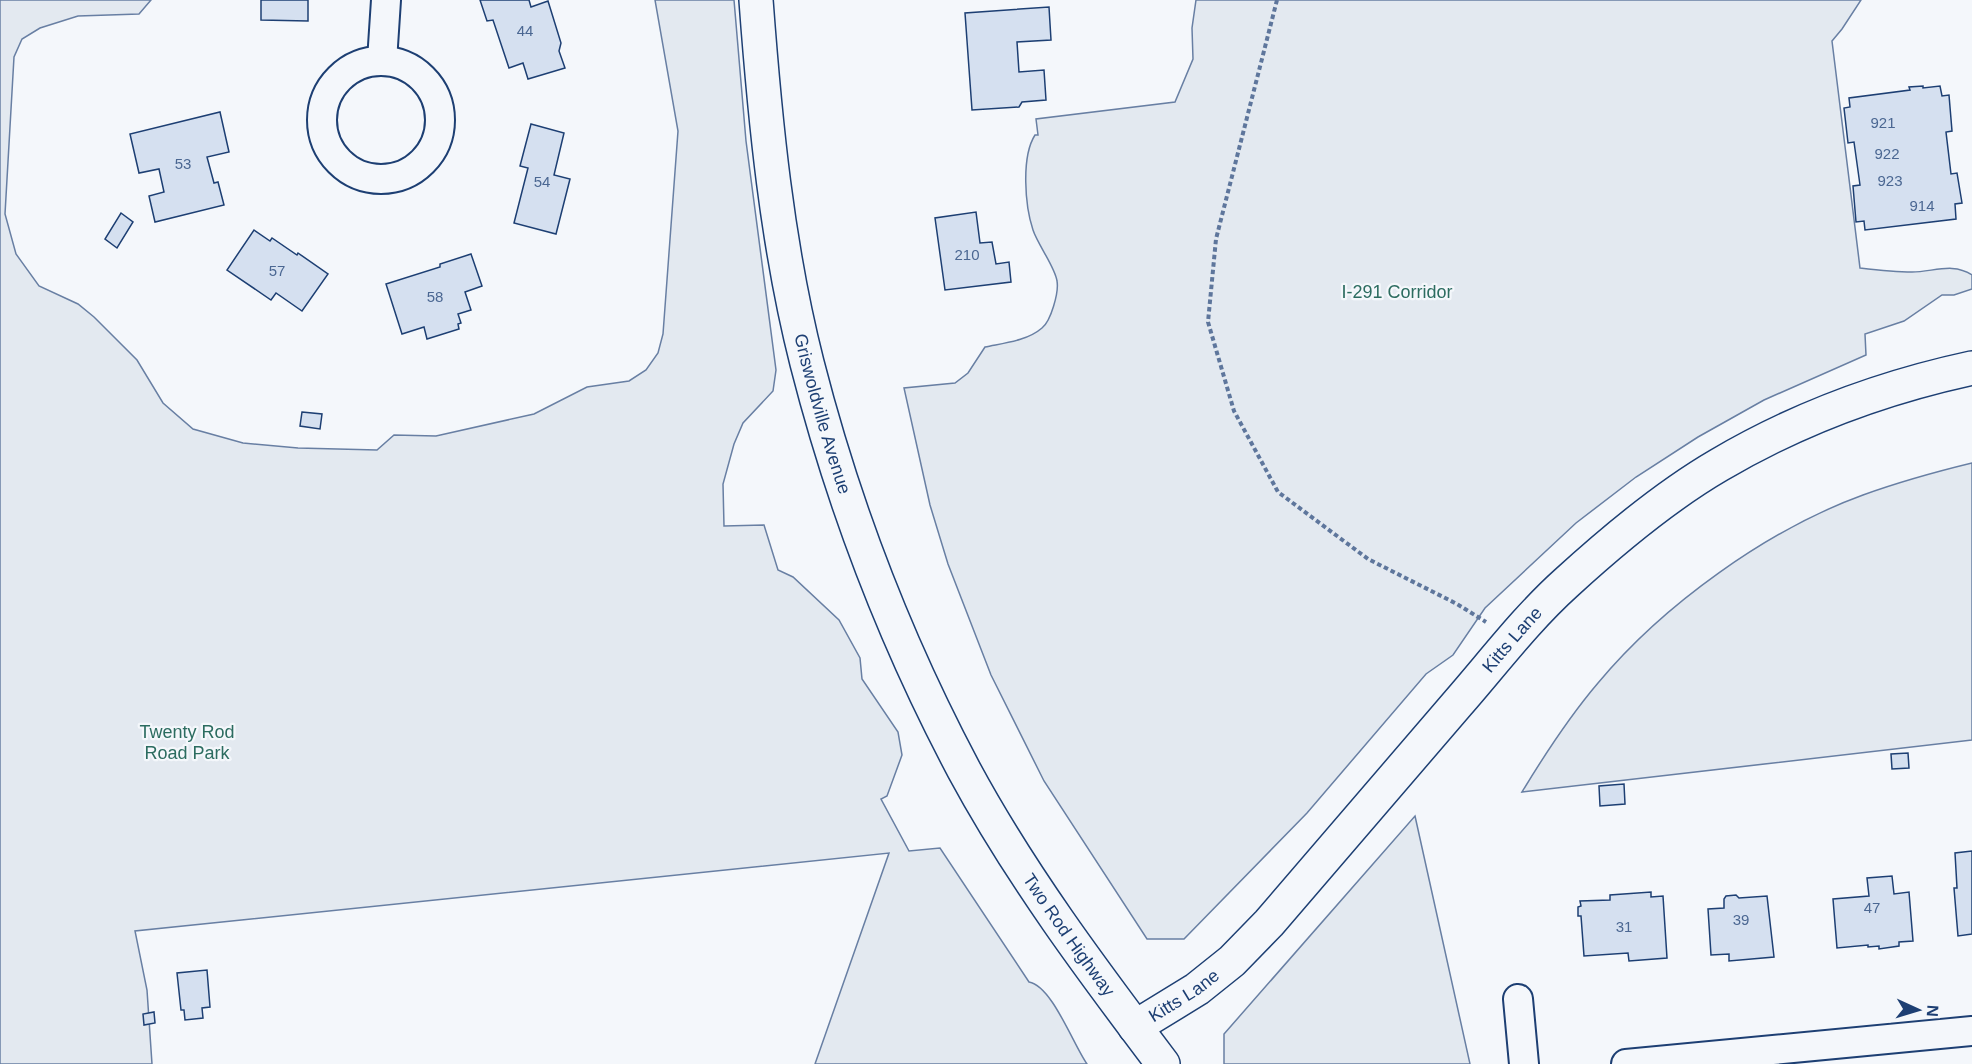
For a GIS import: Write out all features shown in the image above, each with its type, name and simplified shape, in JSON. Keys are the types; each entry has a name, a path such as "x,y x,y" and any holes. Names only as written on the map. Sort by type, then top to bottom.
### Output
{"street":[{"path":"382,61 386,0"},
{"name":"Griswoldville Avenue","path":"756,0 766,121 782,237 807,362 825,426 866,552 913,668 982,801"},
{"path":"382,61 402,65 418,74 431,89 439,107 440,126 435,145 424,161 409,173 390,179 370,179 352,172 337,160 327,143 322,124 325,105 333,87 339,80 346,73 364,64 382,61"},
{"name":"Kitts Lane","path":"1135,1028 1197,989 1247,946 1513,638 1564,584 1613,541 1665,501 1719,465 1829,411 1888,390 1972,368"},
{"name":"Two Rod Highway","path":"982,801 1048,906 1163,1064"},
{"path":"1518,999 1524,1064"},
{"path":"1626,1064 1972,1031"}],"path":[{"path":"1277,0 1216,239 1208,322 1233,411 1278,492 1368,560 1457,604 1513,638"}],"green space":[{"name":"Twenty Rod Road Park","path":"0,0 151,0 139,14 78,16 40,28 22,39 14,57 5,214 16,254 39,286 78,304 94,317 137,360 163,403 193,429 243,443 298,448 377,450 394,435 436,436 534,414 587,387 629,381 646,370 658,353 663,334 678,131 655,0 734,0 746,141 776,370 773,391 743,423 734,444 723,484 724,526 764,525 778,570 793,577 839,620 860,658 862,679 898,732 902,755 887,796 881,799 909,851 940,848 1029,982 1038,986 1054,1004 1087,1064 815,1064 889,853 135,931 147,990 152,1064 0,1064"},
{"name":"I-291 Corridor","path":"1196,0 1861,0 1832,41 1860,268 1912,272 1958,269 1972,275 1972,289 1954,295 1942,295 1904,321 1865,334 1866,355 1764,400 1698,437 1636,477 1576,523 1485,608 1453,655 1426,674 1307,813 1184,939 1147,939 1044,781 991,675 948,564 930,505 904,388 955,383 968,373 985,347 1022,339 1042,328 1054,306 1057,281 1033,230 1026,195 1028,156 1035,135 1038,135 1036,119 1175,102 1193,59 1192,28"},
{"path":"1972,463 1972,740 1522,792 1577,709 1624,654 1685,598 1719,573 1790,528 1827,510 1890,486"},
{"path":"1415,816 1470,1064 1224,1064 1224,1034"}],"building":[{"path":"261,0 308,0 308,21 261,20"},
{"path":"480,0 529,0 531,7 548,1 561,43 559,51 565,68 528,79 523,63 509,68 493,20 487,21"},
{"path":"1049,7 1051,40 1017,42 1019,72 1044,70 1046,100 1022,102 1019,107 972,110 965,13"},
{"path":"1923,86 1923,88 1940,86 1942,96 1949,95 1952,131 1946,132 1951,174 1957,173 1962,203 1955,204 1956,219 1865,230 1864,221 1856,222 1853,186 1860,185 1854,142 1848,143 1844,108 1850,107 1849,98 1910,90 1909,87"},
{"path":"220,112 229,152 207,157 214,183 218,182 224,205 155,222 149,196 164,192 159,169 139,173 130,134"},
{"path":"531,124 564,133 554,175 570,179 556,234 514,223 528,168 520,166"},
{"path":"976,212 980,243 992,242 996,264 1009,262 1011,282 945,290 935,218"},
{"path":"121,213 133,222 117,248 105,239"},
{"path":"254,230 270,241 272,238 297,255 298,253 328,274 302,311 276,293 271,300 227,270"},
{"path":"471,254 482,286 465,292 471,310 458,314 461,323 458,324 459,329 427,339 424,327 402,334 386,284 440,267 440,264"},
{"path":"302,412 322,414 320,429 300,426"},
{"path":"1908,753 1909,768 1892,769 1891,754"},
{"path":"1624,784 1625,804 1600,806 1599,786"},
{"path":"1972,851 1972,934 1958,936 1954,888 1957,888 1955,853"},
{"path":"1892,876 1894,894 1909,892 1913,941 1899,942 1899,946 1879,949 1879,946 1868,947 1868,945 1837,948 1833,899 1869,896 1867,878"},
{"path":"1651,892 1651,897 1663,896 1667,958 1629,961 1628,953 1584,956 1581,916 1578,916 1580,901 1610,900 1610,895"},
{"path":"1736,895 1739,898 1767,896 1774,957 1729,961 1729,954 1711,955 1708,909 1724,908 1726,896"},
{"path":"207,970 210,1007 202,1008 203,1018 185,1020 184,1010 181,1010 177,973"},
{"path":"154,1012 155,1023 144,1025 143,1014"}]}
